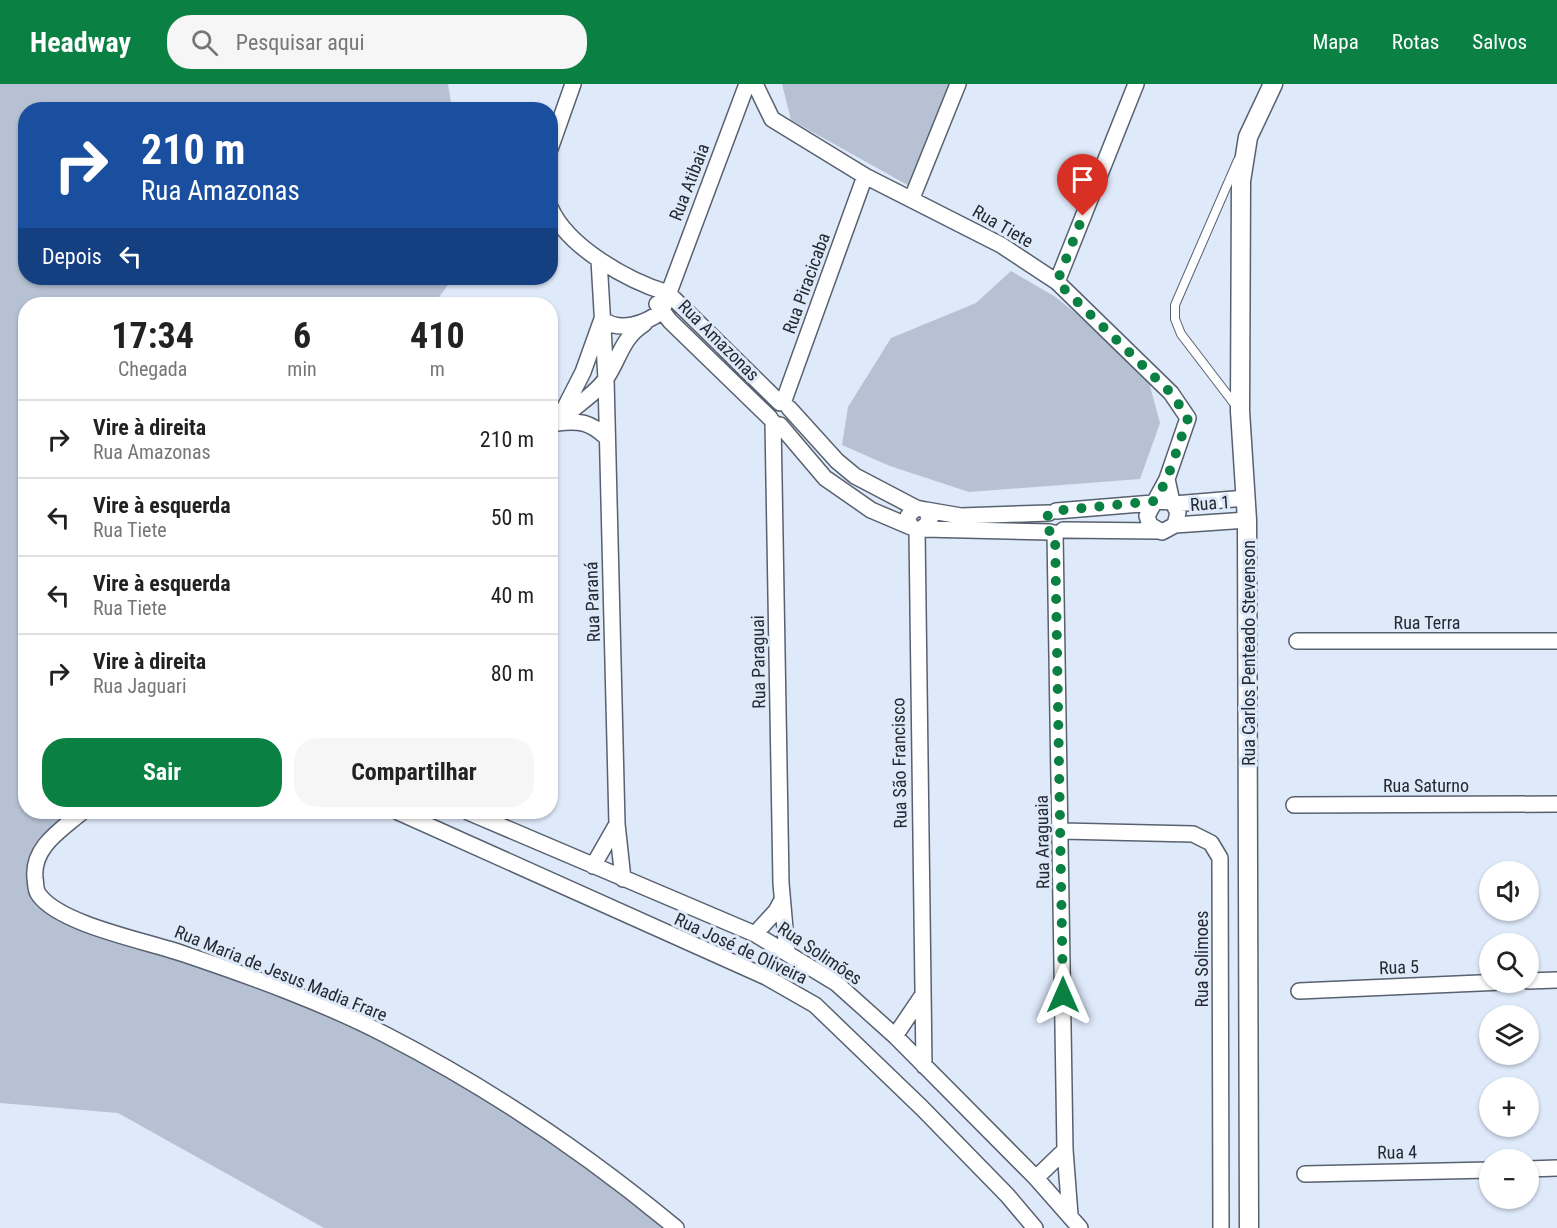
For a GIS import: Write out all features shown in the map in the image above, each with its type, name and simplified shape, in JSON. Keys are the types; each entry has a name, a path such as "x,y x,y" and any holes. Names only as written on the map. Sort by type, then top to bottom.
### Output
{"street":[{"path":"558,126 573,84"},
{"name":"Rua Atibaia","path":"662,311 747,84"},
{"name":"Rua Tiete","path":"755,84 772,119 865,176 1001,245 1057,282 1171,393 1188,418 1167,479 1154,502"},
{"path":"912,198 958,84"},
{"path":"1057,282 1136,84"},
{"name":"Rua Carlos Penteado Stevenson","path":"1249,1228 1247,520 1240,411 1241,181 1248,137 1273,84"},
{"name":"Rua Piracicaba","path":"784,405 865,176"},
{"name":"Rua Amazonas","path":"558,223 599,260 645,286 668,293 784,405 837,461 855,476 921,509 961,516 1052,512 1154,502"},
{"name":"Rua Paraná","path":"599,260 606,379 616,824 623,879"},
{"name":"Rua Amazonas","path":"645,286 662,311 775,422 825,478 871,510 917,529 1056,532 1158,531"},
{"name":"Rua Paraná","path":"606,379 622,345 633,331 662,311"},
{"path":"558,417 583,372 602,319 619,327 649,321"},
{"path":"558,421 606,379"},
{"path":"775,422 790,418 784,405"},
{"path":"558,423 579,420 594,426 606,438"},
{"name":"Rua Paraguai","path":"775,422 782,900 787,952"},
{"path":"1167,479 1179,517 1170,530 1158,531 1148,521 1148,511 1154,502 1173,503"},
{"name":"Rua 1","path":"1173,503 1246,498"},
{"name":"Rua São Francisco","path":"921,509 908,516 917,529 924,1066"},
{"name":"Rua Araguaia","path":"1052,512 1045,522 1056,532 1065,1150 1070,1215"},
{"name":"Rua 1","path":"1175,525 1247,520"},
{"name":"Rua Terra","path":"1298,641 1557,641"},
{"name":"Rua Saturno","path":"1294,806 1557,804"},
{"name":"Rua Maria de Jesus Madia Frare","path":"74,819 42,846 34,868 36,893 50,908 78,921 227,968 385,1035 554,1136 605,1172 676,1228"},
{"name":"Rua José de Oliveira","path":"414,819 766,977 815,1005 922,1108 1007,1195 1035,1228"},
{"name":"Rua Solimões","path":"487,819 755,934 836,983 895,1036 1036,1178 1080,1228"},
{"path":"593,866 616,824"},
{"name":"Rua Solimoes","path":"1062,831 1193,834 1211,843 1220,858 1221,1228"},
{"path":"755,934 782,900"},
{"path":"1539,981 1557,980"},
{"name":"Rua 5","path":"1299,991 1479,983"},
{"path":"895,1036 922,996"},
{"path":"1036,1178 1065,1150"},
{"path":"1539,1169 1557,1168"},
{"name":"Rua 4","path":"1305,1174 1479,1170"}],"lane":[{"path":"1240,411 1181,334 1175,319 1174,304 1248,137"}],"shaded area":[{"path":"0,84 448,84 451,102 18,102 18,285 448,285 439,297 18,297 18,819 76,819 34,868 50,908 319,1005 472,1085 676,1228 324,1228 118,1113 0,1103"},
{"path":"782,84 952,84 911,187 791,120"},
{"path":"1011,271 1054,296 1099,331 1147,375 1160,423 1140,479 969,492 890,466 842,445 848,407 891,338 976,303"}],"route":[{"path":"1063,995 1062,831 1055,533 1047,530 1045,519 1052,511 1153,503 1167,479 1188,425 1188,418 1171,393 1057,282 1083,216"}]}
